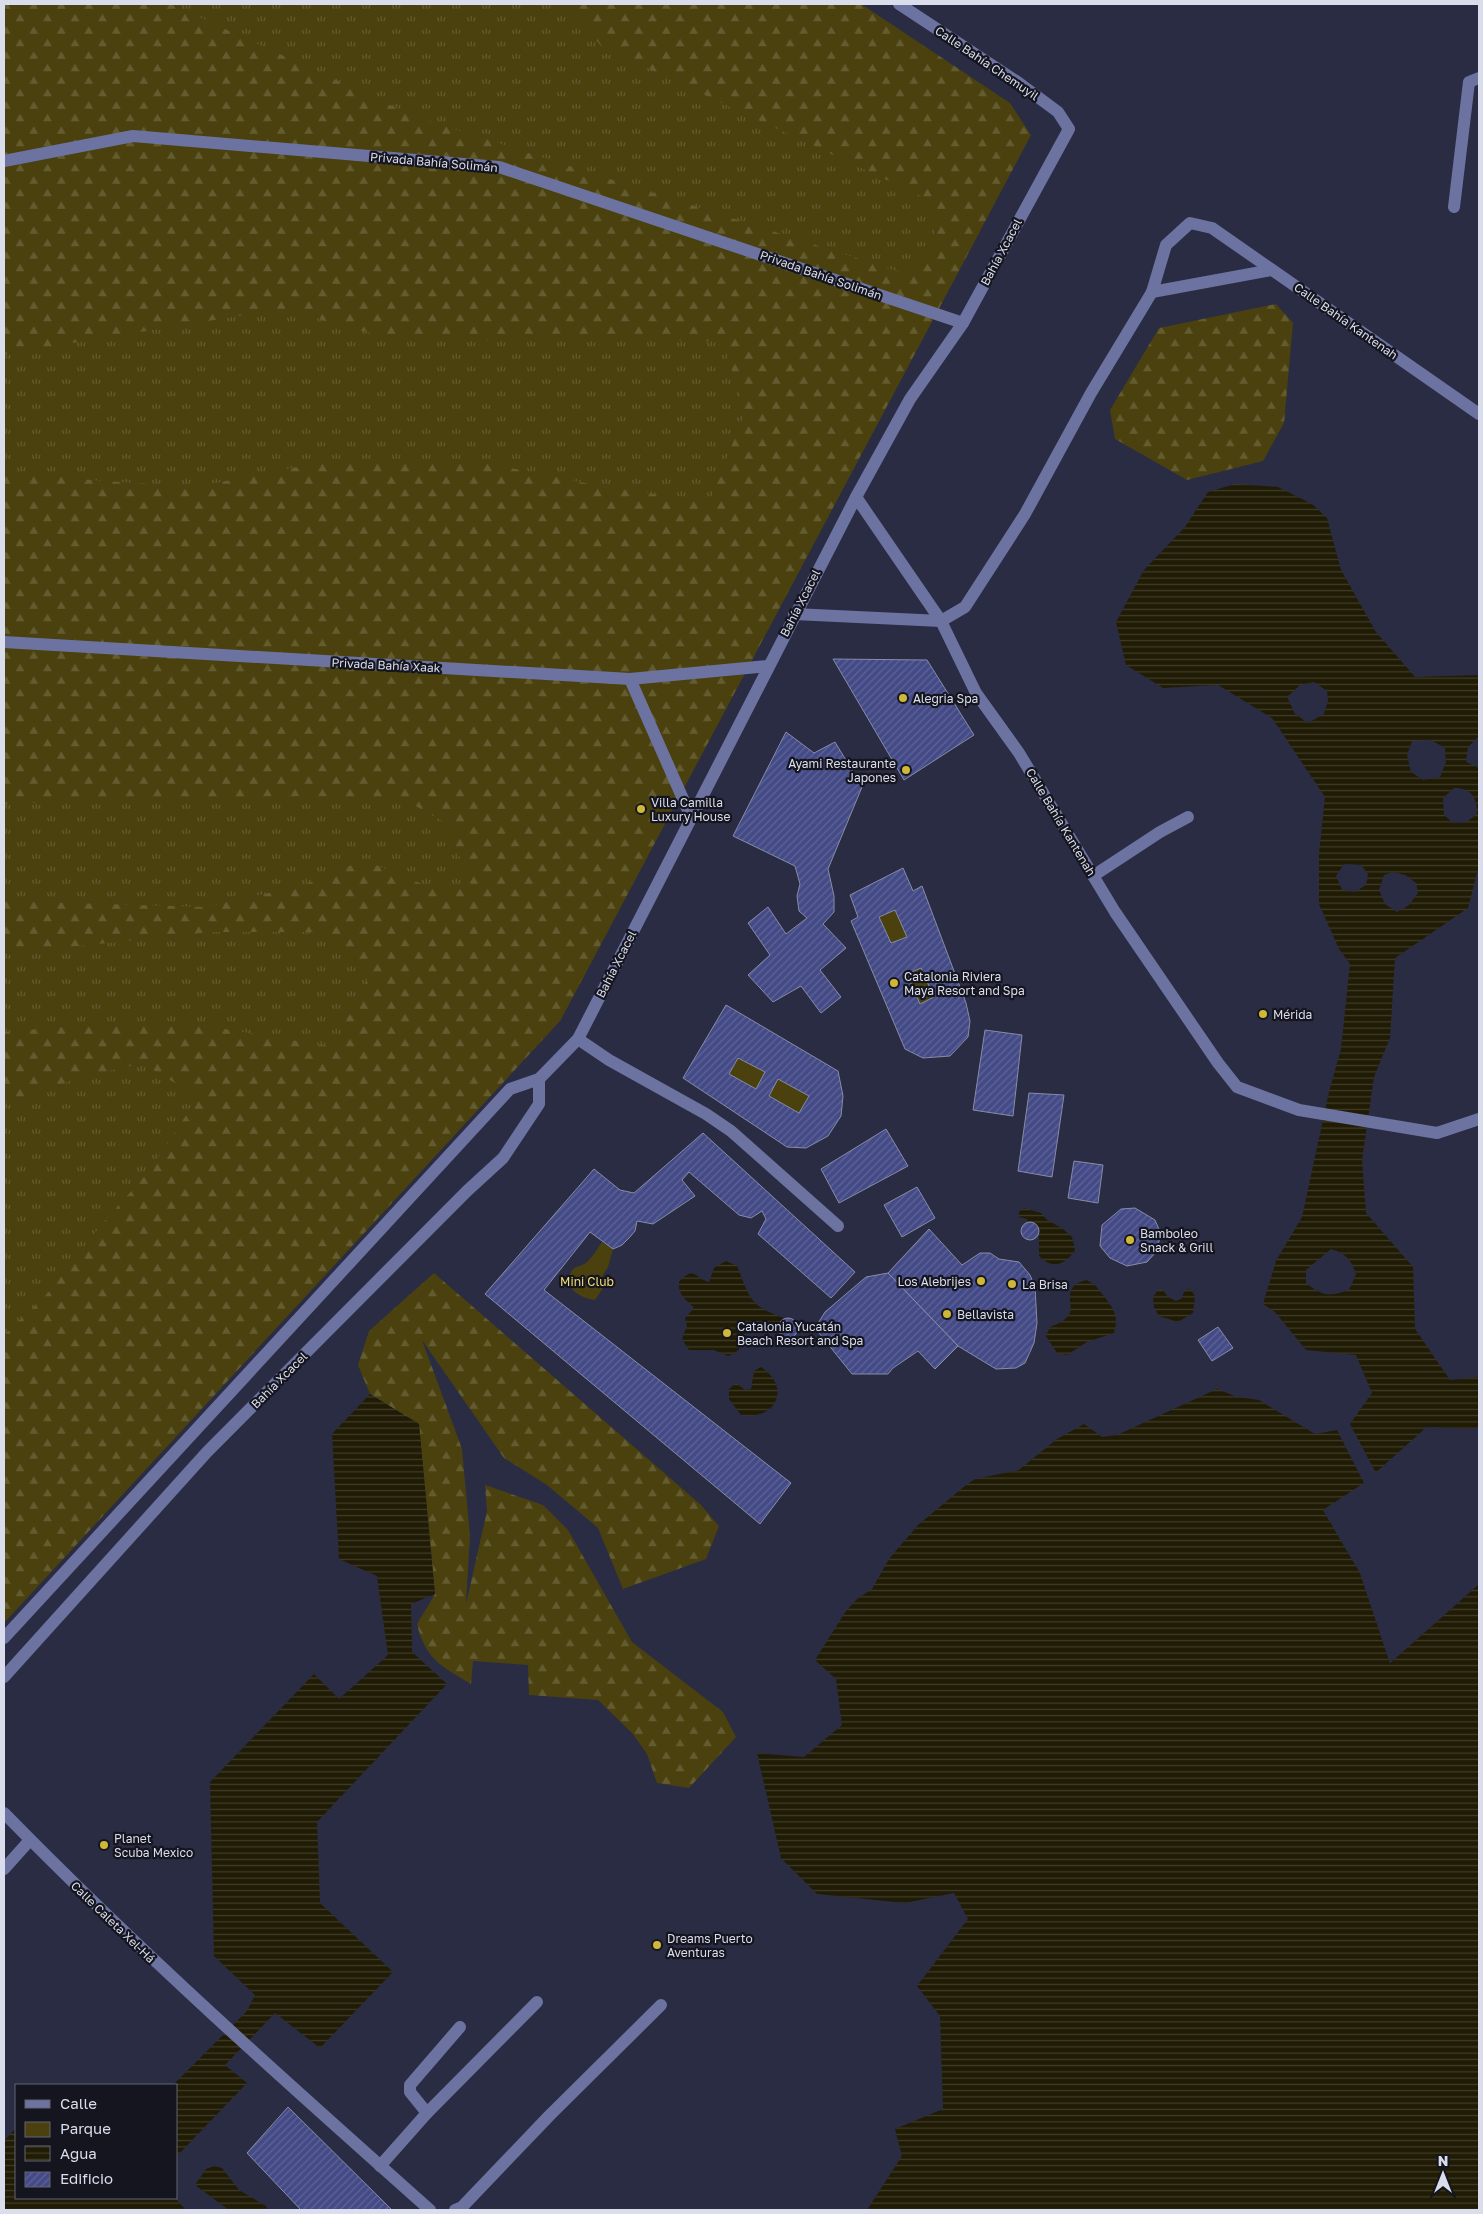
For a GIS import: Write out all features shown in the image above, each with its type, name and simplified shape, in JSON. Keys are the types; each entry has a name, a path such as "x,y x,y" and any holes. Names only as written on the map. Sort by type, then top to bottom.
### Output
{"street":[{"name":"Calle Bahía Chemuyil","path":"899,4 1019,83 1058,112 1069,129"},
{"path":"1454,207 1469,82 1479,78"},
{"name":"Bahía Xcacel","path":"4,1638 510,1089 539,1079 578,1039 856,496 910,400 963,323 1069,129"},
{"name":"Privada Bahía Solimán","path":"4,161 133,136 499,167 963,323"},
{"name":"Calle Bahía Kantenah","path":"1152,292 1166,245 1190,223 1212,228 1479,414"},
{"path":"794,614 941,620 965,608 1025,514 1091,393 1152,292 1272,270"},
{"name":"Calle Bahía Kantenah","path":"856,496 941,620 976,693 1019,752 1115,912 1218,1064 1238,1087 1299,1110 1437,1133 1479,1119"},
{"name":"Privada Bahía Xaak","path":"4,642 630,679 768,666"},
{"path":"630,679 691,817"},
{"path":"1094,876 1160,832 1188,817"},
{"path":"578,1039 609,1060 706,1114 731,1131 838,1226"},
{"name":"Bahía Xcacel","path":"4,1677 206,1452 467,1191 503,1158 539,1104 539,1079"},
{"name":"Calle Caleta Xel-Há","path":"4,1813 134,1944 380,2166"},
{"path":"4,1869 30,1840"},
{"path":"430,2210 380,2166 427,2113 537,2002"},
{"path":"455,2210 462,2207 549,2116 661,2005"},
{"path":"427,2113 410,2092 410,2085 460,2027"}],"green space":[{"path":"4,4 665,4 979,233 560,1021 4,1467"},
{"path":"4,4 171,4 414,116 909,275 934,245 936,213 921,196 602,47 566,4 861,4 1010,103 1031,135 560,1021 4,1623 4,1335 48,1293 101,1225 151,1169 198,1097 142,1063 76,1079 4,1103 4,1032 73,1026 207,1026 333,1047 373,967 311,932 211,932 60,948 4,951 4,901 205,907 301,886 364,860 427,886 471,885 446,823 405,800 313,796 164,798 4,804 4,470 91,480 195,487 339,459 480,462 605,487 709,502 745,412 723,342 612,337 474,340 374,334 283,309 4,354"},
{"path":"1276,304 1293,323 1284,423 1263,461 1187,480 1115,439 1110,410 1159,328"},
{"path":"895,910 907,937 891,943 879,917"},
{"path":"921,968 934,997 920,1004 907,975"},
{"path":"738,1058 765,1072 756,1089 729,1074"},
{"path":"778,1079 809,1096 799,1113 769,1096"},
{"name":"Mini Club","path":"602,1242 613,1249 608,1267 603,1275 603,1288 595,1300 575,1292 571,1288 569,1278 572,1270 589,1260"},
{"path":"434,1273 701,1505 719,1526 706,1559 623,1589 598,1528 547,1485 504,1458 422,1340 462,1449 470,1536 466,1604 487,1511 485,1485 543,1505 568,1530 632,1642 723,1712 736,1737 689,1788 657,1783 647,1754 633,1734 598,1700 529,1695 528,1665 473,1661 471,1684 443,1667 425,1646 417,1624 435,1594 419,1424 370,1394 358,1365 369,1331"}],"water":[{"path":"1235,484 1278,487 1312,504 1327,518 1341,570 1376,632 1415,677 1479,675 1479,736 1468,747 1466,762 1479,768 1479,865 1468,908 1395,958 1390,1038 1374,1077 1362,1160 1366,1213 1413,1267 1415,1329 1450,1380 1479,1377 1479,1427 1472,1429 1427,1427 1376,1473 1350,1424 1372,1393 1356,1355 1306,1350 1275,1312 1263,1304 1276,1261 1302,1217 1329,1092 1341,1049 1350,964 1339,949 1319,904 1319,854 1325,797 1272,718 1218,685 1163,688 1126,665 1116,622 1144,570 1185,527 1208,492","holes":["1314,682 1327,691 1328,700 1324,714 1308,723 1295,714 1287,697 1300,685","1431,740 1445,748 1446,762 1440,777 1423,780 1411,772 1407,755 1412,741","1454,788 1465,790 1474,798 1477,814 1467,822 1453,823 1444,815 1443,798","1344,864 1361,865 1368,874 1366,885 1355,892 1342,890 1336,876","1393,872 1405,875 1416,883 1418,893 1409,905 1397,912 1385,904 1379,890 1384,875","1331,1249 1347,1258 1356,1274 1349,1290 1336,1294 1321,1293 1306,1283 1306,1270"]},
{"path":"1024,1208 1041,1213 1046,1219 1072,1237 1075,1250 1067,1260 1053,1264 1039,1256 1039,1230 1034,1223 1019,1217 1019,1212"},
{"path":"726,1261 737,1266 748,1293 757,1305 772,1314 784,1318 779,1323 779,1333 754,1328 749,1330 737,1352 728,1356 714,1350 689,1350 682,1339 687,1326 685,1318 694,1308 681,1294 679,1282 691,1273 709,1282 714,1268"},
{"path":"1086,1280 1096,1286 1113,1309 1116,1318 1114,1333 1087,1342 1067,1355 1057,1353 1046,1336 1050,1327 1061,1322 1070,1312 1071,1290 1076,1284"},
{"path":"1190,1289 1195,1296 1193,1313 1178,1322 1159,1316 1154,1307 1153,1297 1158,1290 1163,1290 1168,1297 1176,1301 1181,1299 1185,1290"},
{"path":"761,1367 776,1384 778,1393 776,1401 771,1408 763,1413 741,1415 729,1399 729,1389 736,1383 745,1390 751,1389 754,1371"},
{"path":"1217,1389 1237,1397 1259,1400 1315,1434 1337,1430 1364,1483 1323,1510 1360,1573 1390,1663 1479,1584 1479,2210 867,2210 902,2156 895,2129 943,2109 940,2016 917,1986 968,1919 954,1893 905,1903 817,1894 781,1858 757,1753 804,1757 842,1725 836,1679 815,1660 846,1611 857,1599 872,1589 889,1559 918,1525 966,1485 975,1479 1019,1470 1057,1439 1084,1424 1102,1437 1117,1435"},
{"path":"370,1394 419,1424 435,1594 411,1604 412,1652 447,1684 317,1822 320,1903 393,1972 320,2048 275,2013 225,2065 247,2083 178,2155 178,2084 174,2084 247,2011 255,1995 214,1956 210,1782 314,1674 339,1699 388,1655 377,1576 339,1559 332,1434"},
{"path":"15,2129 15,2199 176,2199 186,2210 4,2210 4,2141"},
{"path":"214,2166 222,2168 239,2190 266,2206 268,2210 229,2210 195,2185 206,2169"}],"pier":[{"path":"1427,1427 1472,1429 1479,1427 1479,1430 1428,1429 1378,1474 1374,1474"},
{"path":"1366,1482 1365,1485 1326,1511 1362,1572 1392,1659 1479,1581 1479,1584 1390,1663 1360,1573 1323,1510"}],"building":[{"name":"Alegria Spa","path":"833,659 927,660 974,735 904,780"},
{"path":"786,732 814,753 835,742 862,787 828,869 834,896 834,912 823,924 846,948 820,970 841,997 821,1013 801,986 773,1002 748,975 770,955 748,923 768,907 786,934 807,918 799,911 797,896 800,884 795,866 733,836"},
{"path":"903,868 913,891 922,886 966,1003 970,1021 968,1037 950,1056 923,1058 905,1049 851,921 858,917 850,895","holes":["895,910 907,937 891,943 879,917","921,968 934,997 920,1004 907,974"]},
{"path":"726,1005 838,1071 843,1096 841,1116 828,1136 806,1148 787,1147 683,1078","holes":["738,1058 765,1072 756,1089 729,1074","778,1079 809,1096 799,1113 769,1096"]},
{"path":"985,1030 1022,1035 1013,1116 973,1110"},
{"path":"1029,1093 1064,1095 1052,1177 1018,1171"},
{"path":"886,1129 908,1166 839,1203 821,1169"},
{"path":"703,1133 855,1272 831,1298 758,1234 766,1219 762,1211 751,1218 739,1215 689,1172 682,1180 695,1196 653,1224 637,1221 635,1231 622,1245 613,1249 590,1232 544,1290 791,1483 760,1524 485,1294 594,1169 620,1190 634,1193"},
{"path":"1074,1161 1103,1165 1098,1203 1068,1198"},
{"path":"917,1187 935,1218 902,1237 884,1205"},
{"name":"Bamboleo Snack & Grill","path":"1135,1208 1155,1220 1161,1234 1156,1252 1147,1262 1127,1266 1110,1258 1100,1246 1102,1225 1121,1209"},
{"path":"1030,1222 1036,1225 1039,1231 1036,1237 1030,1240 1024,1237 1021,1231 1024,1225"},
{"path":"929,1229 962,1265 980,1253 990,1253 999,1259 1019,1262 1030,1275 1035,1287 1037,1323 1034,1343 1025,1363 1016,1368 996,1369 958,1346 888,1273"},
{"path":"888,1273 958,1346 935,1369 918,1351 893,1368 888,1374 852,1374 815,1328 825,1312 866,1277"},
{"path":"788,1318 795,1321 798,1328 795,1335 788,1338 781,1335 778,1328 781,1321"},
{"path":"1218,1327 1233,1348 1212,1361 1198,1340"},
{"path":"288,2107 392,2210 301,2210 247,2153"}],"place":[{"name":"Alegria Spa","path":"903,698"},
{"name":"Ayami Restaurante Japones","path":"906,770"},
{"name":"Villa Camilla Luxury House","path":"641,809"},
{"name":"Catalonia Riviera Maya Resort and Spa","path":"894,983"},
{"name":"Mérida","path":"1263,1014"},
{"name":"Bamboleo Snack & Grill","path":"1130,1240"},
{"name":"Los Alebrijes","path":"981,1281"},
{"name":"La Brisa","path":"1012,1284"},
{"name":"Bellavista","path":"947,1314"},
{"name":"Catalonia Yucatán Beach Resort and Spa","path":"727,1333"},
{"name":"Planet Scuba Mexico","path":"104,1845"},
{"name":"Dreams Puerto Aventuras","path":"657,1945"}]}
